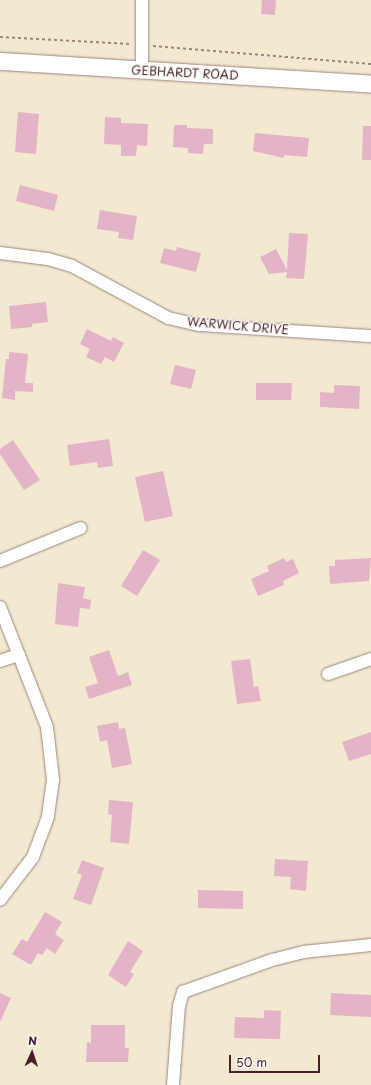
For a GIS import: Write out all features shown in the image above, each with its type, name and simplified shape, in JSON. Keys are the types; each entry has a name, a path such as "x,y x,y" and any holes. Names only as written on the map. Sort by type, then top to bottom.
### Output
{"street":[{"path":"142,0 142,70"},
{"name":"GEBHARDT ROAD","path":"0,61 371,84"},
{"name":"WARWICK DRIVE","path":"0,253 48,259 72,266 168,318 199,325 371,336"},
{"path":"0,561 81,528"},
{"path":"0,607 47,727 52,757 52,797 48,817 33,857 0,900"},
{"path":"0,661 19,655"},
{"path":"328,674 371,659"},
{"path":"173,1085 180,997 187,990 240,970 297,954 371,946"}],"path":[{"path":"0,37 142,45 371,64"}],"building":[{"path":"262,0 276,0 275,15 261,14"},
{"path":"18,112 39,114 36,154 15,152"},
{"path":"105,117 121,118 121,123 148,124 147,146 137,145 136,156 121,156 121,145 104,144"},
{"path":"174,125 187,125 187,128 213,129 213,144 204,144 203,154 188,153 188,148 173,147"},
{"path":"363,126 371,126 371,160 362,160"},
{"path":"255,133 309,138 307,157 284,155 284,158 253,151"},
{"path":"20,185 58,195 54,211 16,201"},
{"path":"100,210 137,216 133,240 118,238 119,232 97,229"},
{"path":"289,233 308,234 304,279 286,278 287,272 269,274 260,257 276,249 287,270"},
{"path":"177,247 201,253 196,272 160,263 164,248 176,251"},
{"path":"46,302 48,322 32,324 32,327 11,329 9,306"},
{"path":"87,329 111,341 113,337 124,343 114,362 105,357 101,364 86,357 90,349 80,344"},
{"path":"9,352 28,354 25,383 33,383 33,392 15,391 15,400 2,398 6,359 9,359"},
{"path":"175,365 196,370 191,389 170,384"},
{"path":"256,383 292,383 291,400 256,400"},
{"path":"334,385 360,386 359,409 320,407 320,392 334,393"},
{"path":"109,439 113,466 98,468 97,462 70,466 67,445"},
{"path":"13,440 40,480 24,490 0,454 0,449"},
{"path":"163,471 173,516 145,522 135,477"},
{"path":"143,550 160,560 137,596 121,586"},
{"path":"284,558 286,562 293,559 299,573 283,581 284,585 258,596 251,579 269,571 267,566"},
{"path":"371,558 369,581 330,584 329,566 335,566 335,560"},
{"path":"58,583 85,587 83,598 91,600 90,609 80,608 78,627 55,624"},
{"path":"109,650 118,676 128,672 132,685 89,699 85,687 98,683 89,657"},
{"path":"250,659 254,687 258,686 261,701 237,704 231,661"},
{"path":"118,722 119,729 125,728 132,764 112,768 107,740 100,742 97,726"},
{"path":"371,732 371,754 349,761 342,742"},
{"path":"109,800 133,802 129,844 110,842 112,815 108,814"},
{"path":"275,859 308,861 306,891 290,889 291,877 274,876"},
{"path":"82,860 104,868 91,905 73,899 82,875 77,873"},
{"path":"198,890 243,891 243,909 198,908"},
{"path":"45,912 62,922 55,934 64,940 55,954 47,948 42,955 38,953 31,965 12,954 22,939 27,942"},
{"path":"128,941 143,951 130,972 134,974 126,987 108,975"},
{"path":"0,993 11,998 0,1022"},
{"path":"331,993 371,995 371,1017 330,1015"},
{"path":"264,1010 281,1011 280,1039 234,1038 235,1017 264,1018"},
{"path":"91,1025 125,1025 125,1048 129,1048 128,1062 86,1062 87,1042 91,1043"}]}
